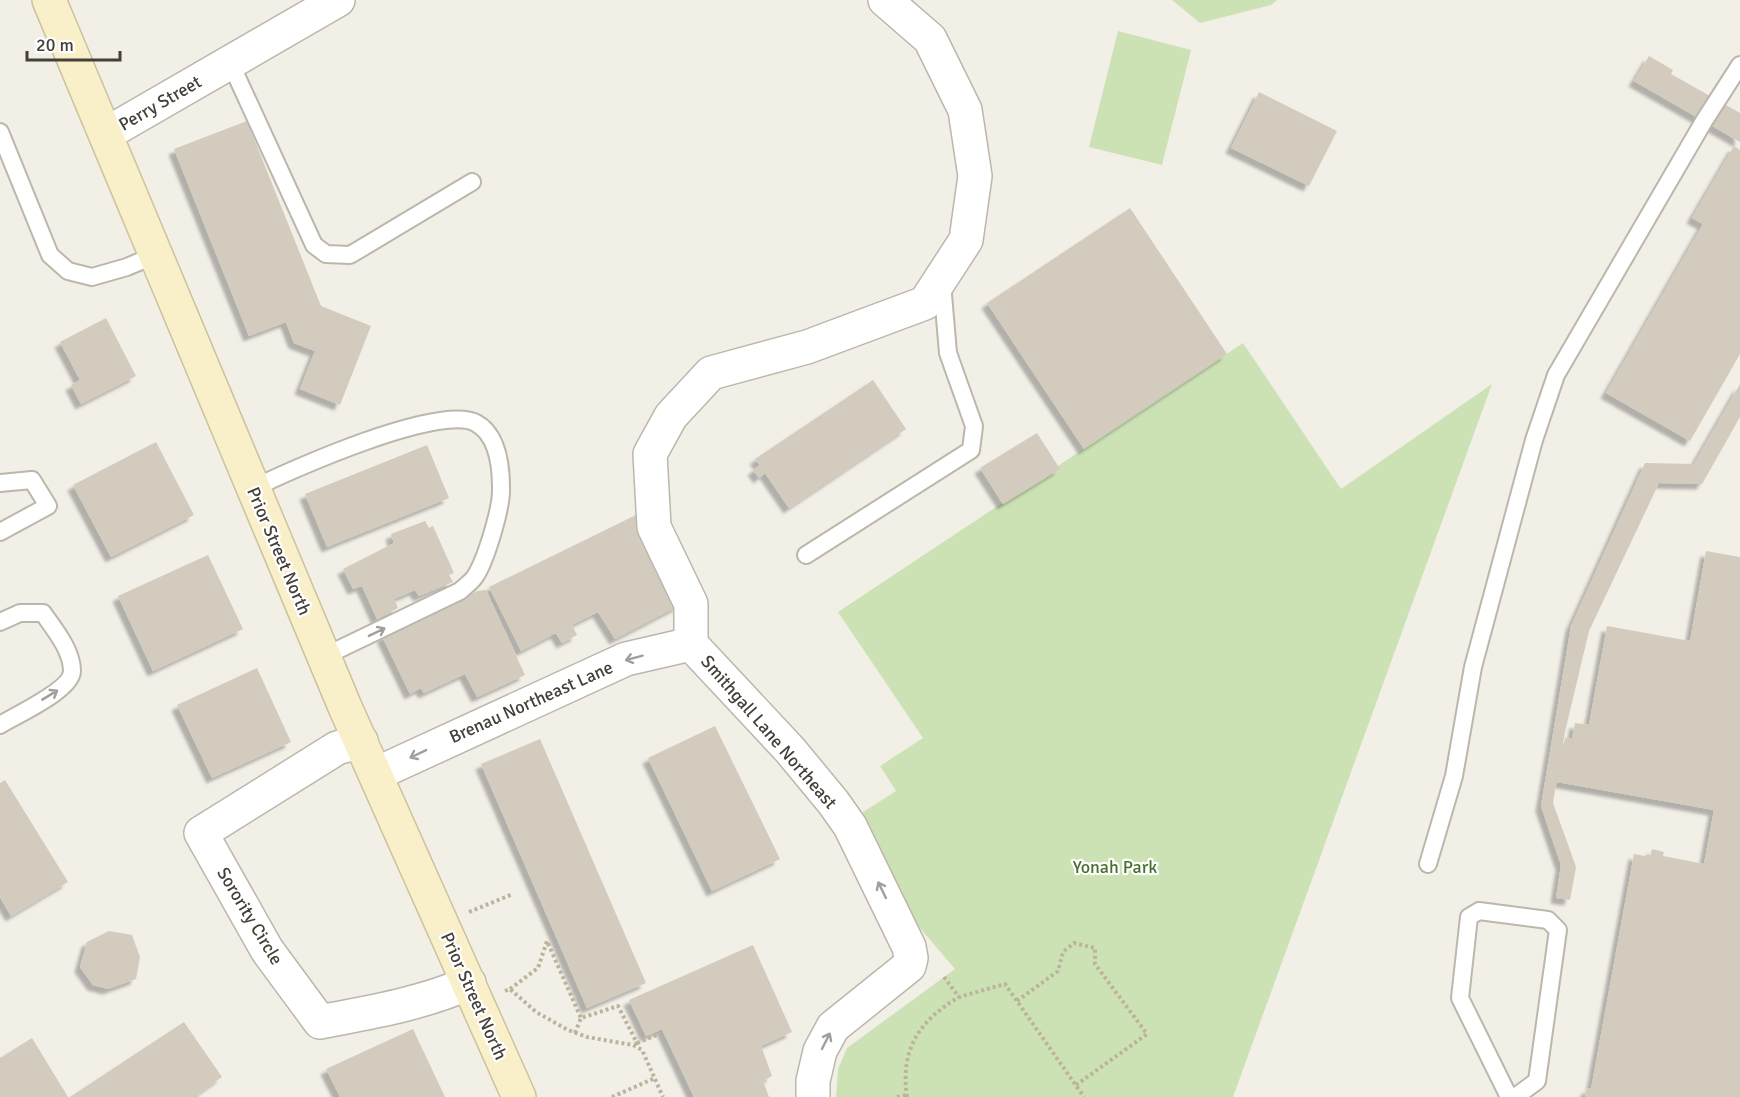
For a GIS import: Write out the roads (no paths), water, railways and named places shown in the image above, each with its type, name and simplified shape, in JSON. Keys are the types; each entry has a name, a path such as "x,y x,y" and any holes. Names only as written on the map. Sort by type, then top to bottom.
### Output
{"street":[{"name":"Prior Street North","path":"49,0 323,657 376,774 482,989 519,1097"},
{"name":"Perry Street","path":"106,134 338,0"},
{"name":"Smithgall Lane Northeast","path":"813,1097 813,1082 820,1051 833,1027 909,966 911,958 909,947 850,826 833,802 790,750 691,644 691,604 654,527 650,454 671,416 711,373 807,347 925,303 966,240 975,177 965,110 930,39 885,0"},
{"name":"Brenau Northeast Lane","path":"376,774 626,659 691,644"},
{"name":"Sorority Circle","path":"361,741 337,748 201,833 267,950 320,1022 396,1008 444,994 482,989"}],"lane":[{"path":"230,62 314,245 326,254 350,255 472,182"},
{"path":"1428,864 1454,776 1473,668 1534,440 1556,375 1704,121 1740,65"},
{"path":"0,132 50,255 68,272 92,277 127,267 155,255"},
{"path":"806,555 971,450 974,426 948,352 941,279"},
{"path":"252,489 357,443 430,423 463,418 478,423 496,446 502,503 476,576 460,591 323,657"},
{"path":"0,483 32,480 48,506 0,532"},
{"path":"0,622 20,613 43,613 64,644 72,671 66,686 0,725"},
{"path":"1509,1097 1460,998 1469,917 1479,911 1548,920 1558,930 1537,1082 1515,1097"}],"park label":[{"name":"Yonah Park","path":"1115,867"}]}
